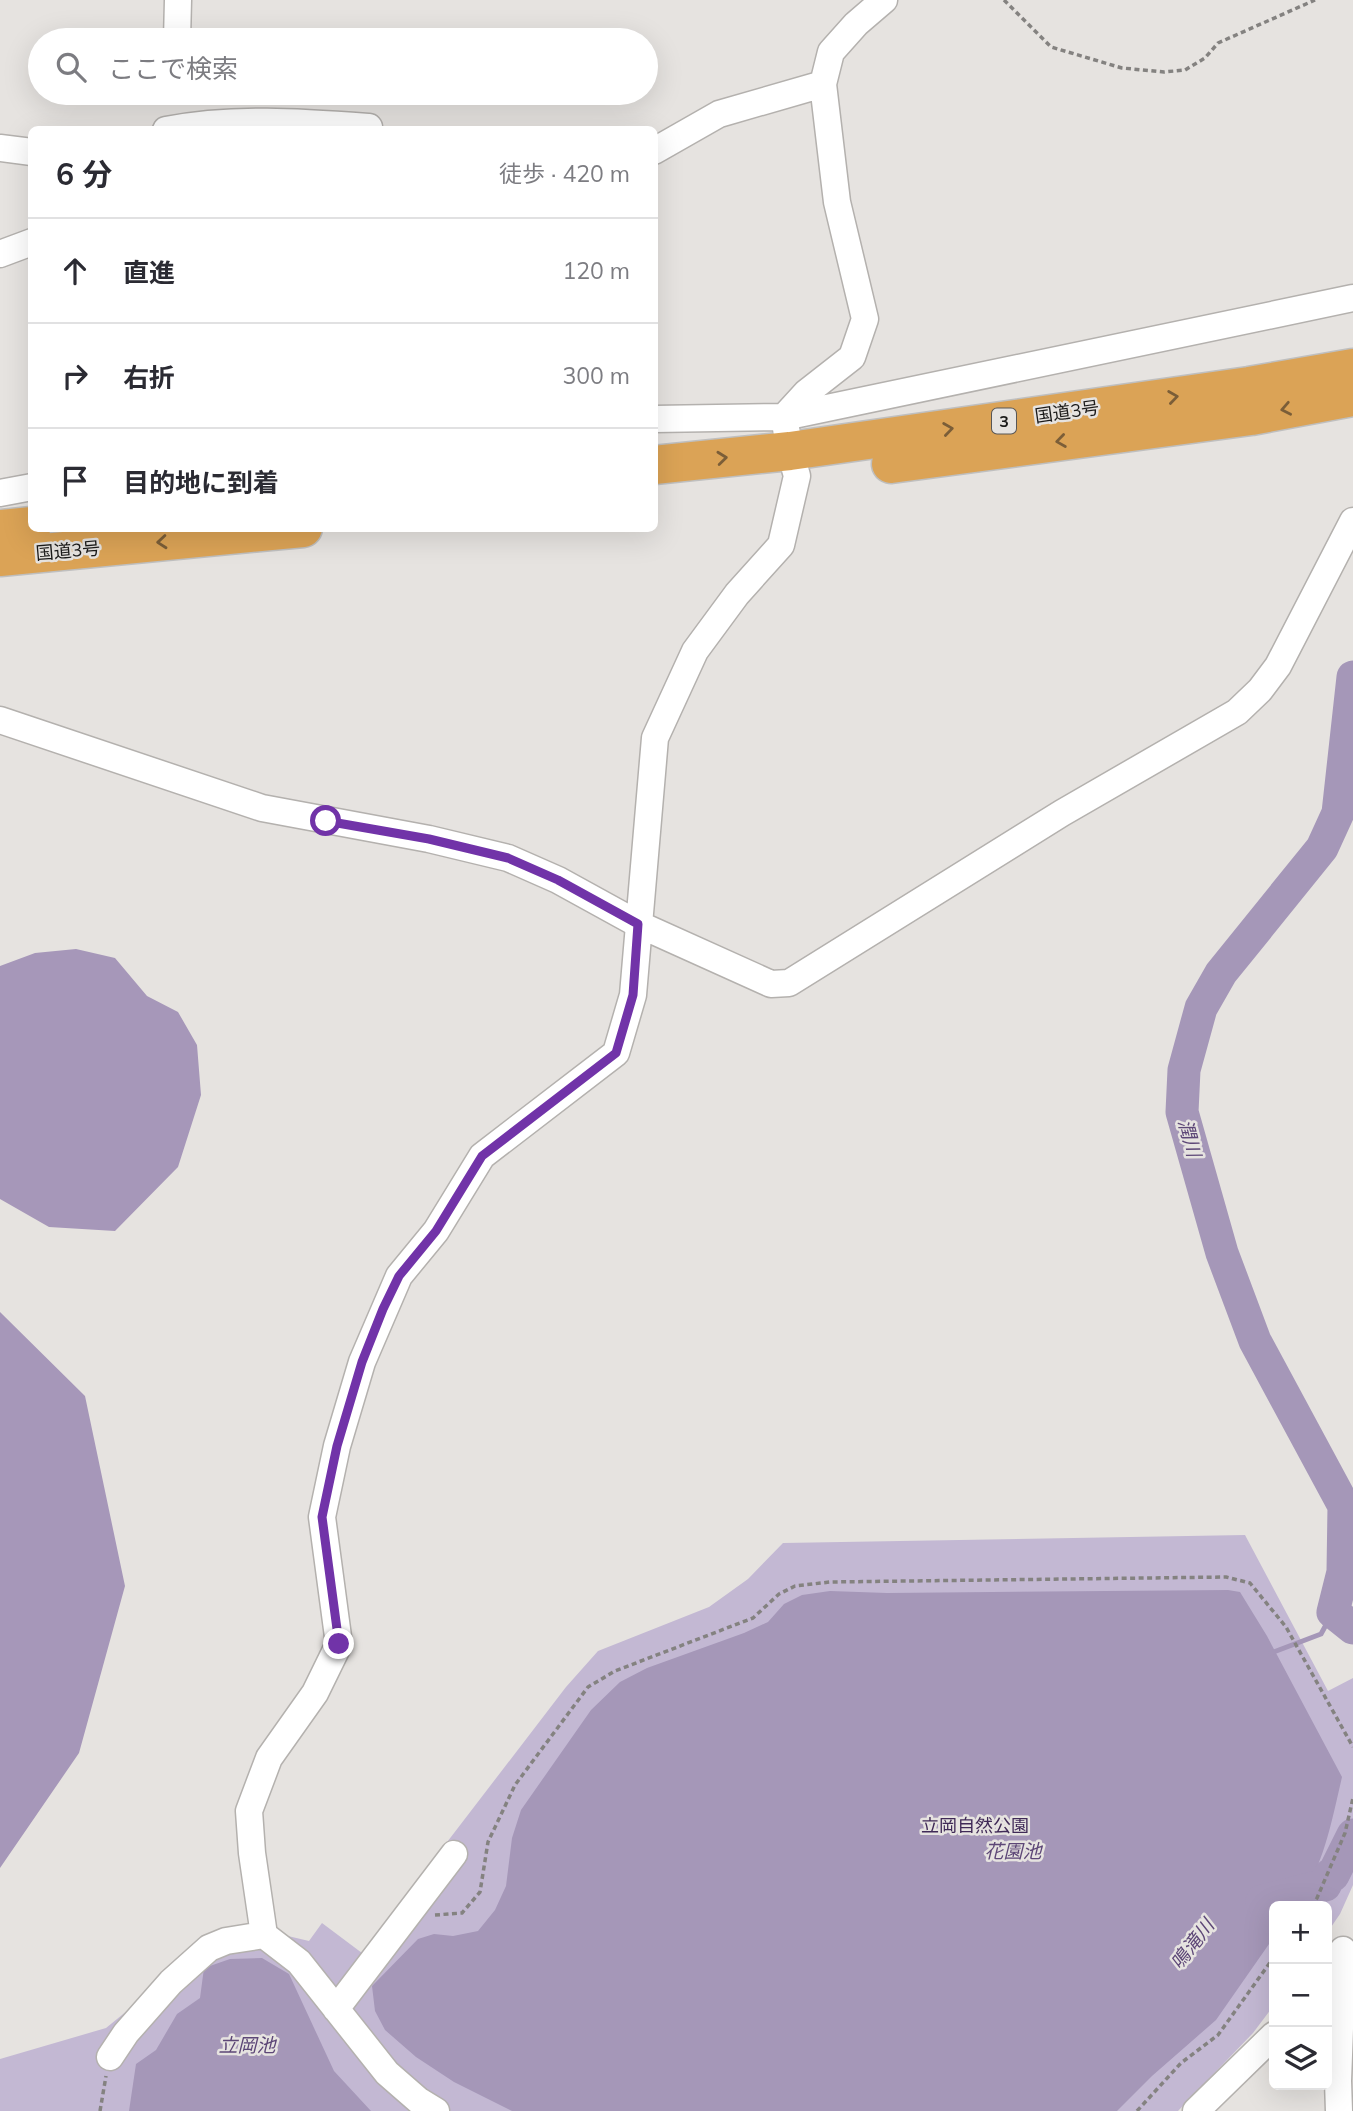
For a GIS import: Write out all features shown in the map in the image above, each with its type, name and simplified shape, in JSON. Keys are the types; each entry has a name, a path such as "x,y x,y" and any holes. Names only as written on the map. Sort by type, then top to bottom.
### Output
{"highway":[{"name":"国道3号","path":"658,464 1250,386 1353,369"},
{"name":"国道3号","path":"658,490 790,448 1251,416 1353,397"},
{"name":"国道3号","path":"0,529 28,526"},
{"name":"国道3号","path":"0,557 261,532"}],"street":[{"path":"177,28 178,0"},
{"path":"436,2111 418,2100 387,2073 299,1962 264,1935 252,1853 250,1811 269,1758 315,1693 339,1644 322,1517 337,1446 362,1362 399,1276 436,1231 482,1156 616,1053 633,995 655,738 695,651 737,594 781,545 790,448 806,393 852,357 865,319 837,202 823,84 831,52 856,24 884,0"},
{"path":"658,149 719,114 823,84"},
{"path":"187,126 284,120 357,126"},
{"path":"0,148 28,152"},
{"path":"0,254 28,244"},
{"path":"658,420 790,448 1353,298"},
{"path":"0,493 28,488"},
{"path":"0,720 262,808 429,839 508,858 558,880 638,924 771,984 789,983 1062,813 1237,712 1260,690 1278,666 1353,521"},
{"path":"336,2009 454,1854"},
{"path":"110,2057 126,2033 171,1982 209,1948 226,1941 264,1935"},
{"path":"1332,1965 1348,1939"},
{"path":"1339,2111 1332,2075 1348,1939"},
{"path":"1196,2111 1269,2044"}],"path":[{"path":"1004,0 1051,47 1122,68 1164,72 1185,70 1205,58 1218,43 1315,0"},
{"path":"408,1914 462,1913 481,1892 488,1842 515,1785 589,1687 615,1671 753,1618 779,1594 795,1586 830,1582 1226,1577 1250,1583 1289,1632 1353,1746"},
{"path":"1315,1901 1345,1833 1353,1798"},
{"path":"1137,2111 1181,2063 1218,2035 1269,1964"},
{"path":"100,2111 110,2057"}],"green space":[{"name":"花園池","path":"1245,1535 1328,1691 1353,1678 1353,1885 1332,1926 1332,1901 1269,1901 1269,2012 1253,2033 1178,2111 0,2111 0,2059 106,2028 160,1984 271,1932 309,1941 322,1923 362,1953 566,1687 598,1651 709,1607 748,1579 783,1543"}],"shaded area":[{"path":"76,949 115,958 147,996 178,1012 197,1045 201,1095 178,1167 115,1231 49,1227 0,1199 0,966 35,953"},
{"path":"0,1312 85,1396 125,1586 79,1753 0,1868"}],"water":[{"name":"花園池","path":"830,1591 1240,1592 1267,1636 1342,1777 1320,1860 1299,1901 1269,1901 1269,1944 1216,2020 1117,2111 512,2111 454,2082 416,2057 385,2030 375,2011 372,1986 418,1939 434,1934 453,1936 478,1931 495,1910 506,1886 512,1838 521,1810 591,1710 620,1682 647,1668 768,1622 784,1604 802,1595"},
{"name":"立岡池","path":"262,1958 289,1974 334,2071 371,2111 129,2111 136,2064 156,2050 177,2014 200,1998 204,1968 230,1959"}],"waterway":[{"name":"潤川","path":"1353,677 1338,813 1322,848 1221,973 1201,1008 1184,1070 1182,1112 1222,1253 1255,1341 1344,1506 1343,1572 1333,1612 1353,1628"},
{"path":"1271,1653 1321,1634 1333,1612"},
{"name":"鳴滝川","path":"1262,1901 1325,1885 1353,1835"}],"route":[{"path":"326,821 429,839 508,858 558,880 638,924 633,995 616,1053 482,1156 436,1231 399,1276 383,1309 362,1362 337,1446 322,1517 339,1644"}],"park label":[{"name":"立岡自然公園","path":"975,1826"}]}
